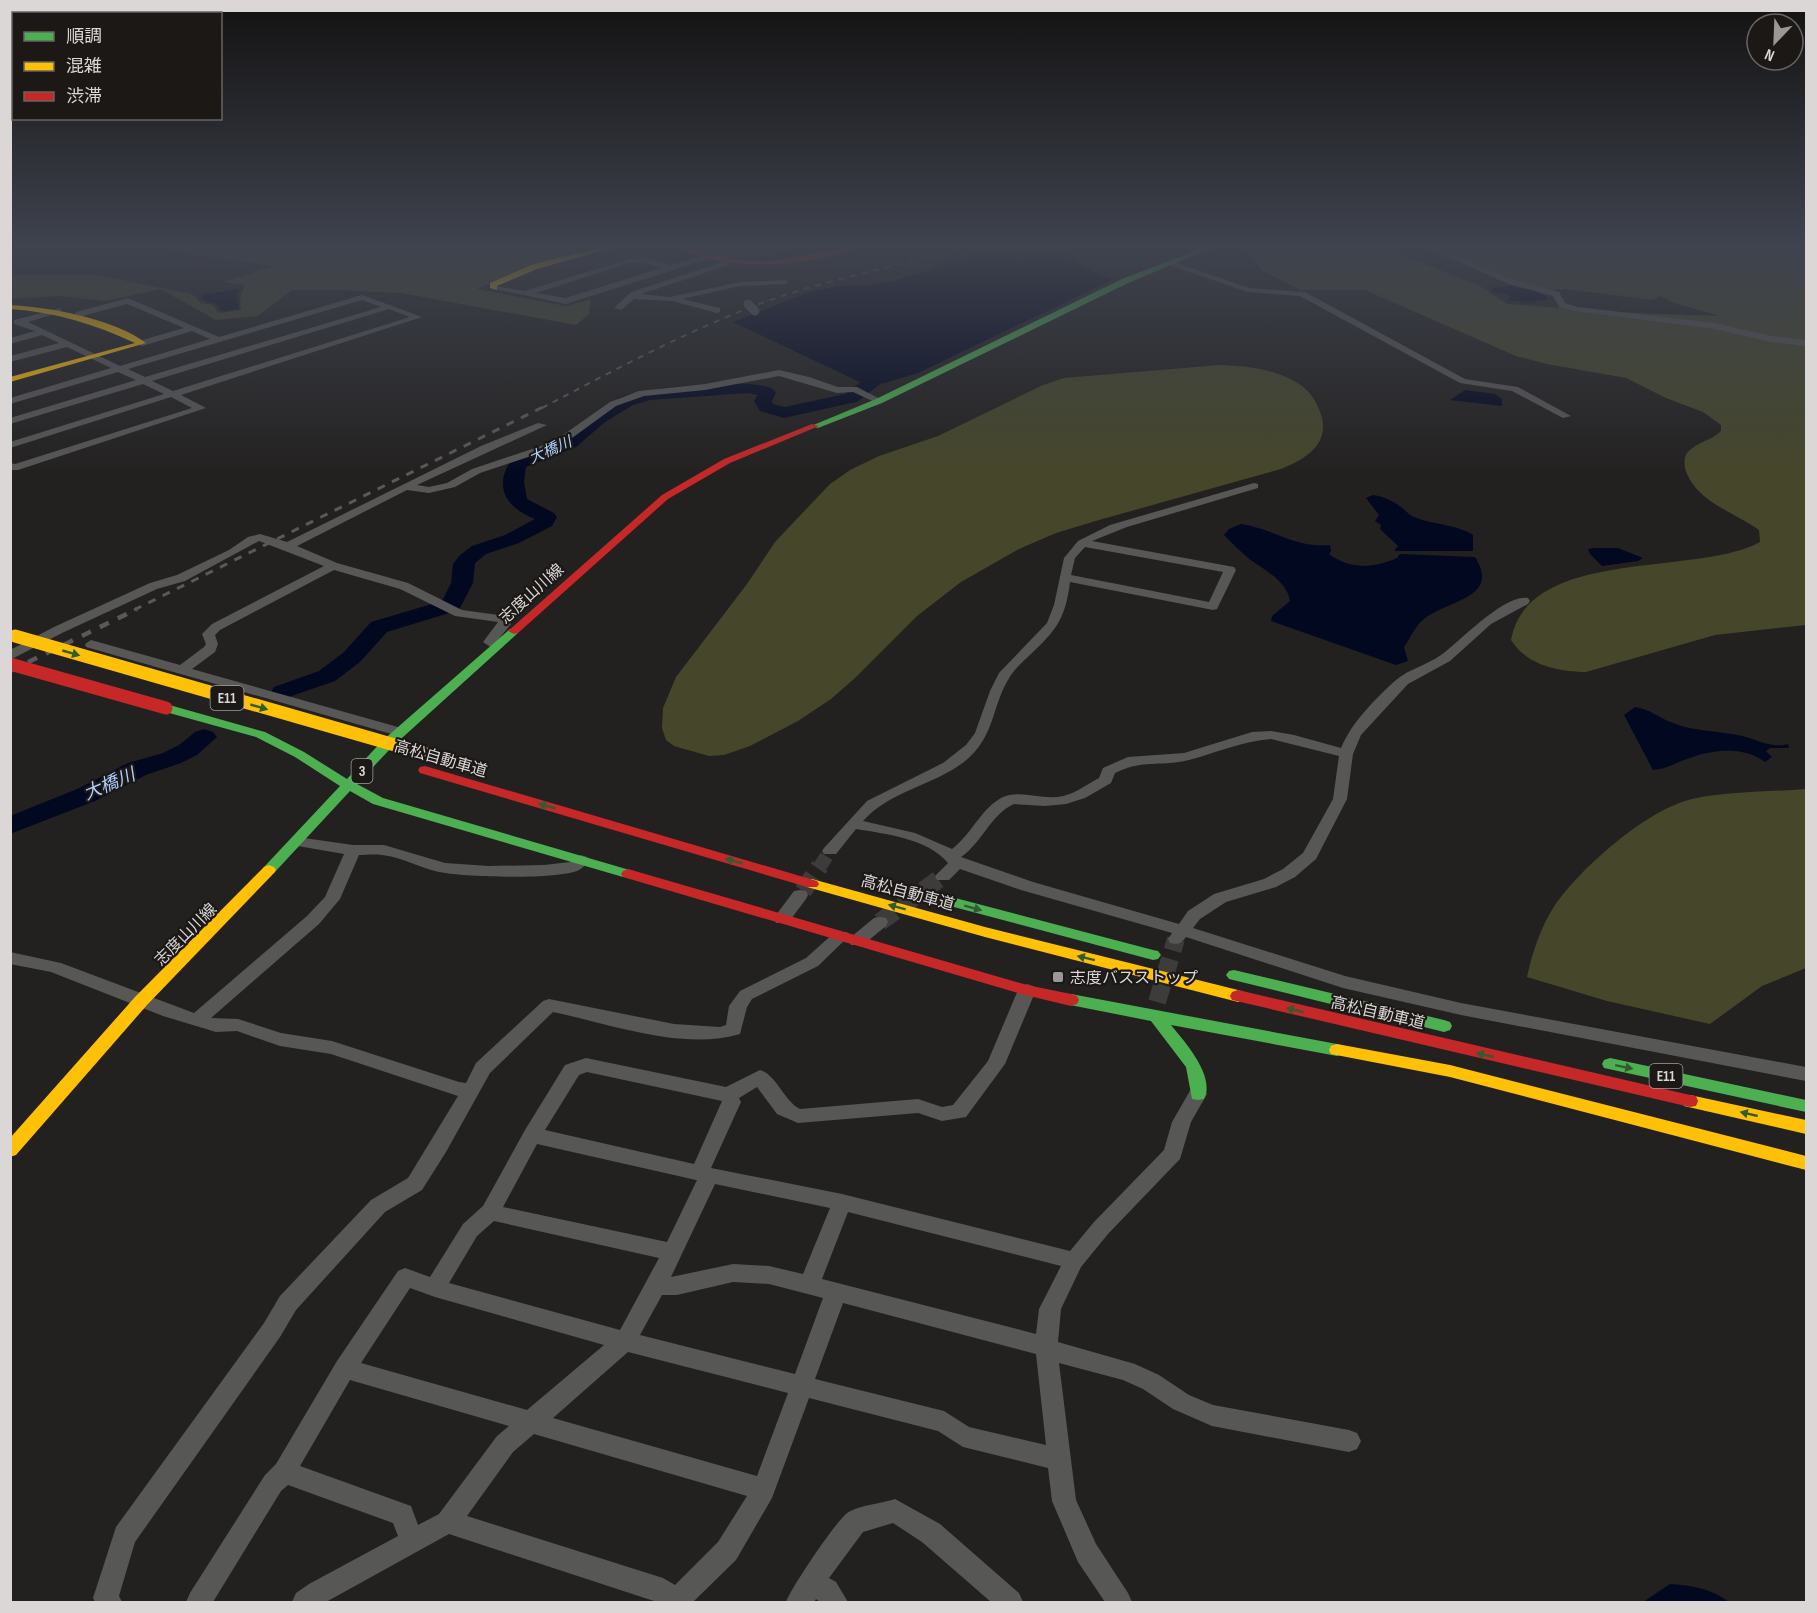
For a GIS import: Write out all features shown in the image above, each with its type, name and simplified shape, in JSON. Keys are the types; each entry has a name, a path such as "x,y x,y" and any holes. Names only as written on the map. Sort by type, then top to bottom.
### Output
{"main road":[{"path":"99,323 142,343"},
{"name":"志度山川線","path":"10,1150 141,1001 297,842 346,787 400,732 665,497 700,475 760,446 879,401 1038,323"},
{"path":"10,380 142,343"},
{"name":"高松自動車道","path":"12,640 276,727"},
{"name":"高松自動車道","path":"12,640 446,760"},
{"path":"10,664 255,734 285,745 346,787 378,801 1027,990 1156,1009 1450,1071 1806,1163"},
{"name":"高松自動車道","path":"356,750 391,760"},
{"name":"高松自動車道","path":"419,768 790,877 1064,952 1473,1052 1806,1127"},
{"name":"高松自動車道","path":"896,887 1166,959"},
{"name":"高松自動車道","path":"1223,972 1460,1030"},
{"path":"1156,1009 1161,1029 1186,1053 1197,1074 1198,1094"},
{"name":"E11","path":"1596,1061 1806,1106"}],"street":[{"path":"10,466 14,468 201,408 43,332 19,323"},
{"path":"178,323 217,339"},
{"path":"10,400 273,323"},
{"path":"10,422 335,323"},
{"path":"10,445 398,323"},
{"path":"1358,323 1430,365 1463,381 1515,389 1566,416"},
{"path":"1693,323 1770,339 1806,343"},
{"path":"142,343 191,329"},
{"path":"10,341 43,332"},
{"path":"244,332 301,354"},
{"path":"10,359 67,344"},
{"path":"405,487 429,490 451,486 485,468 557,444 613,404 642,393 705,387 779,373 806,379 837,390 854,389 879,401"},
{"path":"288,546 485,448 542,426"},
{"path":"830,851 871,805 929,777 950,765 970,749 984,731 1000,682 1019,657 1044,634 1057,616 1063,596 1065,563 1082,543 1122,525 1254,486"},
{"path":"10,656 58,630 154,586 181,578 232,552 252,538 260,537 288,546 333,566 404,586 459,613 502,619 505,624 489,642 497,645"},
{"path":"1064,577 1214,606 1230,570 1082,543"},
{"path":"182,670 210,649 212,644 208,634 216,627 333,566"},
{"path":"1179,934 1194,915 1220,898 1270,883 1289,873 1310,856 1329,816 1340,799 1346,753 1354,734 1403,681 1445,658 1487,621 1524,602"},
{"path":"91,644 400,732"},
{"path":"943,876 980,825 1005,802 1016,799 1051,802 1075,799 1106,780 1108,771 1128,761 1185,757 1252,736 1271,735 1346,753"},
{"path":"852,824 884,829 939,846 955,859 1027,886 1343,982 1567,1030 1806,1074"},
{"path":"297,842 353,850 384,850 444,868 489,871 543,870 575,866 580,860"},
{"path":"197,1020 313,920 332,899 353,850"},
{"path":"782,919 800,895"},
{"path":"109,1602 106,1598 125,1536 272,1330 288,1303 378,1206 415,1184 439,1147 483,1068 549,1005 679,1032 702,1035 728,1033 734,1029 738,1006 746,995 812,962 880,922"},
{"path":"10,958 55,967 141,1001 216,1026 238,1025 280,1039 325,1046 378,1061 459,1089 470,1090"},
{"path":"435,1288 470,1230 489,1212 532,1135 573,1070 586,1065 728,1095 760,1077 784,1109 798,1116 918,1106 942,1114 959,1112 996,1065 1027,990"},
{"path":"1119,1602 1087,1552 1064,1501 1046,1347 1050,1309 1074,1261 1101,1228 1173,1154 1182,1122 1198,1094"},
{"path":"305,1602 448,1522 504,1444 625,1341 672,1252 732,1102 728,1095"},
{"path":"532,1135 842,1202 1043,1251 1074,1261"},
{"path":"810,1284 842,1202"},
{"path":"489,1212 672,1252"},
{"path":"656,1286 677,1286 733,1273 769,1275 810,1284 1024,1339 1065,1356 1127,1371 1151,1382 1181,1402 1212,1415 1349,1441"},
{"path":"199,1602 273,1483 284,1472 345,1368 405,1277 435,1288 625,1341 944,1422 963,1436 1060,1460"},
{"path":"448,1522 663,1591 674,1602 727,1551 764,1490 836,1291"},
{"path":"345,1368 764,1490"},
{"path":"284,1472 402,1514 412,1542"},
{"path":"806,1593 832,1552 855,1522 895,1511 931,1533 1010,1602"},
{"path":"806,1593 827,1591 835,1602"}],"green space":[{"path":"1441,323 1806,323 1806,625 1715,635 1586,672 1544,665 1518,649 1511,640 1524,610 1548,590 1581,577 1618,569 1697,559 1732,552 1760,542 1759,530 1706,497 1697,489 1685,468 1687,453 1721,431 1721,425 1703,412 1666,398 1626,378 1516,356"},
{"path":"1220,365 1266,370 1297,383 1312,396 1319,409 1323,431 1320,440 1309,454 1281,469 1056,533 1019,549 961,582 917,616 831,699 798,721 750,746 724,755 709,756 674,746 666,740 662,728 663,708 676,677 747,584 775,542 830,484 850,470 879,456 938,436 1043,385 1064,378"},
{"path":"1806,789 1806,968 1762,986 1710,1024 1607,1001 1527,977 1545,922 1555,905 1581,874 1636,827 1674,805 1692,799 1735,793"}],"water":[{"path":"736,323 1022,323 918,373 885,383 866,385"},
{"path":"1465,390 1495,394 1502,399 1502,406 1450,400"},
{"path":"1373,495 1393,502 1421,520 1466,531 1473,535 1473,551 1394,551 1398,546 1380,529 1381,525 1375,521 1379,515 1366,498"},
{"path":"1241,524 1305,544 1330,545 1329,554 1354,565 1380,564 1397,558 1400,554 1475,557 1481,571 1481,582 1476,590 1467,597 1433,613 1420,623 1404,647 1408,661 1396,665 1271,621 1272,616 1290,601 1288,594 1279,582 1248,558 1224,535 1229,529"},
{"path":"1618,548 1643,558 1638,561 1602,566 1588,549"},
{"path":"1635,707 1681,726 1738,735 1769,744 1788,744 1789,748 1770,748 1766,751 1772,757 1765,762 1749,754 1721,751 1702,754 1653,770 1624,715"},
{"path":"1670,1584 1701,1588 1729,1602 1643,1602"}],"waterway":[{"name":"大橋川","path":"283,692 327,676 352,657 379,627 451,605 462,583 464,564 467,559 479,550 512,539 545,522 547,517 527,509 518,502 514,491 514,474 519,463 570,443 599,418 627,401 650,395 748,388 767,393 763,401 766,407 784,413 851,398 878,377"},
{"name":"大橋川","path":"10,826 86,795 137,769 172,758 188,750 204,737"}],"tunnel":[{"path":"819,868 830,851"},
{"path":"803,891 820,866"},
{"path":"880,922 943,876"},
{"path":"1157,1002 1176,939"}],"railway":[{"path":"542,408 711,323"},
{"path":"134,610 545,406"},
{"path":"10,671 137,609"}],"traffic: fast":[{"path":"815,426 879,401 1038,323"},
{"path":"269,870 387,744 514,631"},
{"path":"166,708 260,734 300,754 351,787 378,801 628,874"},
{"path":"906,890 1153,955"},
{"path":"1234,975 1444,1026"},
{"path":"1071,1000 1337,1050"},
{"path":"1155,1015 1194,1066 1198,1094"},
{"path":"1610,1064 1806,1106"}],"traffic: slow":[{"path":"10,380 142,343 96,323"},
{"path":"15,636 440,758"},
{"path":"10,1150 141,1001 269,870"},
{"path":"812,884 985,932 1238,996"},
{"path":"1337,1050 1450,1071 1806,1163"},
{"path":"1690,1101 1806,1127"}],"traffic: jam":[{"path":"514,631 665,497 727,461 815,426"},
{"path":"10,664 166,708"},
{"path":"425,770 812,884"},
{"path":"628,874 1027,990 1071,1000"},
{"path":"1238,996 1690,1101"}],"place":[{"name":"志度バスストップ","path":"1058,977"}]}
